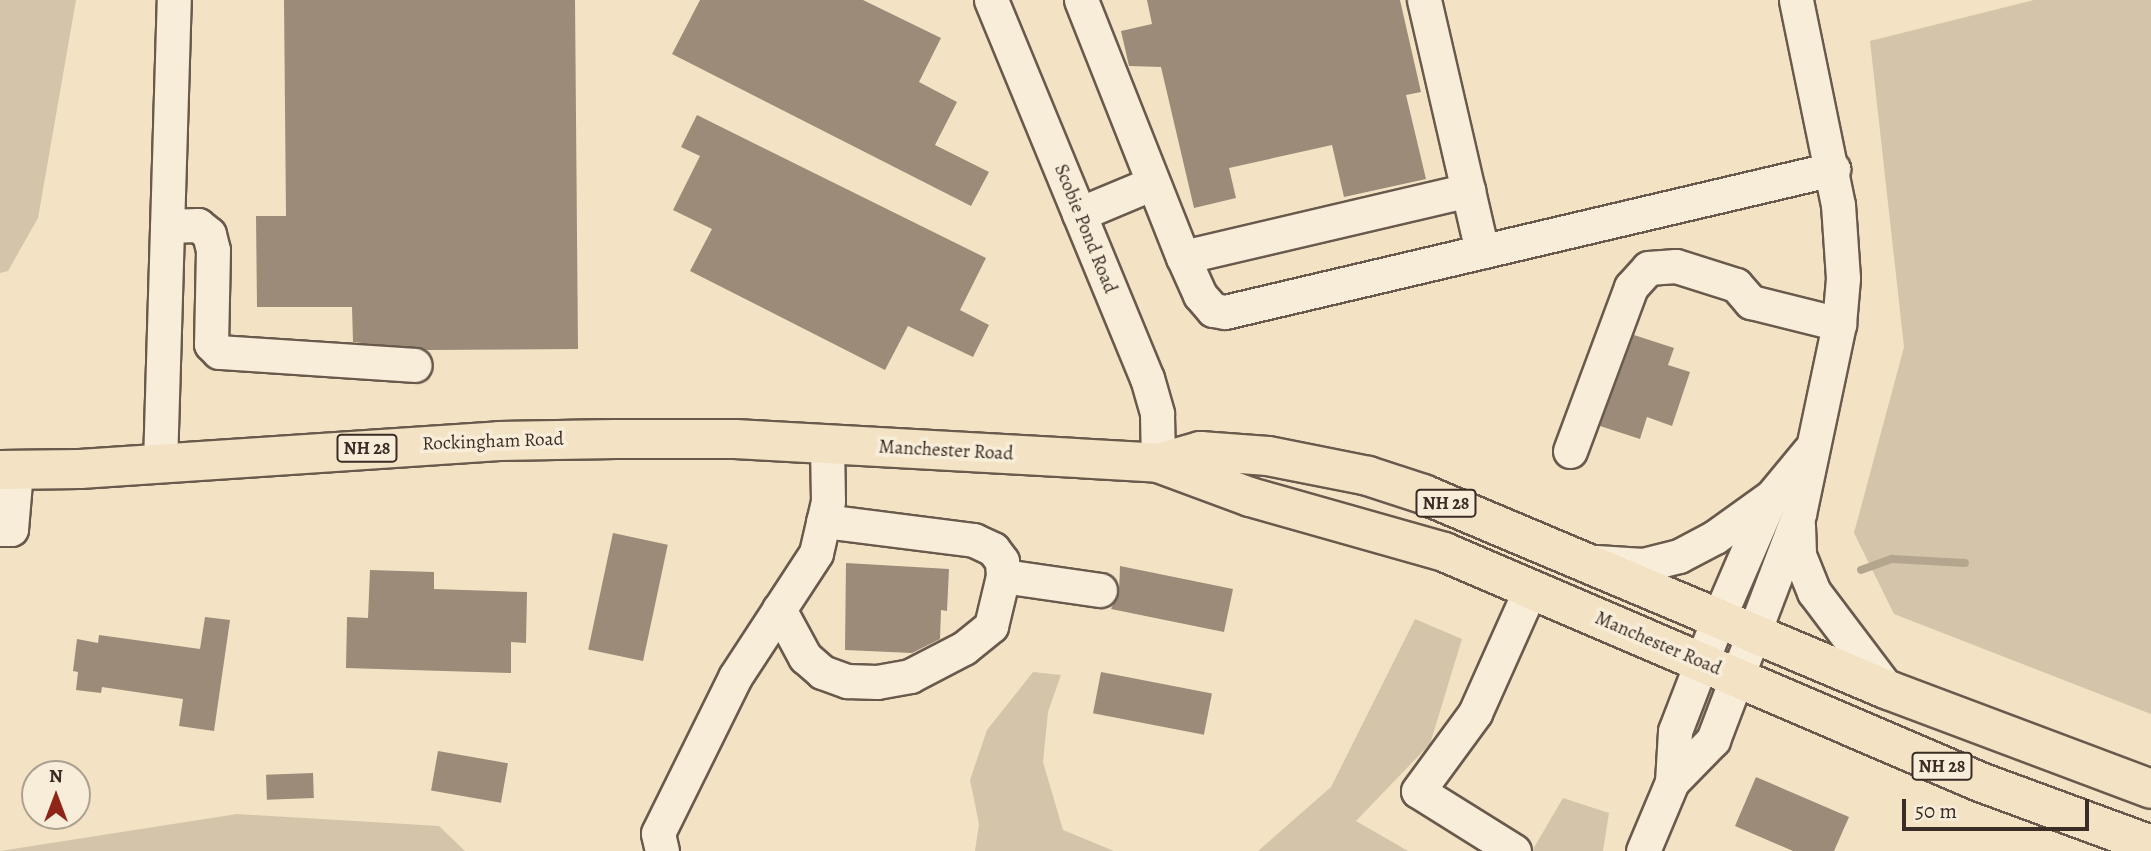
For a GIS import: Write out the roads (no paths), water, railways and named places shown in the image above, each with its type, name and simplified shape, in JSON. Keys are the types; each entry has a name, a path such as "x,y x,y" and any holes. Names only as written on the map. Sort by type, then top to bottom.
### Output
{"main road":[{"name":"Manchester Road","path":"735,439 1158,463 1250,497 1401,536 1980,782 2151,845"},
{"name":"Rockingham Road","path":"8,471 160,464 499,441 735,439"},
{"name":"Manchester Road","path":"1158,463 1200,451 1228,452 1368,476 1584,561 1888,690 2151,789"}],"street":[{"path":"160,464 174,0"},
{"name":"Scobie Pond Road","path":"991,0 1147,378 1157,414 1158,463"},
{"path":"1082,0 1183,257 1205,303 1224,312 1833,169"},
{"path":"1423,0 1482,251"},
{"path":"1796,0 1833,169 1843,278 1839,324 1810,449 1799,514 1799,555 1814,592 1888,690"},
{"path":"1079,214 1153,183"},
{"path":"1183,257 1468,190"},
{"path":"167,226 198,225 209,234 213,250 211,344 219,352 415,365"},
{"path":"1570,451 1631,287 1643,271 1659,265 1676,266 1736,285 1751,302 1839,324"},
{"path":"662,851 658,833 735,677 816,553 828,501 827,444"},
{"path":"1584,561 1643,565 1670,560 1715,537 1771,497 1810,449"},
{"path":"0,528 12,529 8,471"},
{"path":"1643,851 1672,782 1675,732 1719,617 1771,497"},
{"path":"1672,782 1713,740 1799,514"},
{"path":"779,610 806,657 822,672 847,681 877,682 935,666 991,626 1003,576 1002,561 993,549 974,540 823,521"},
{"path":"1003,576 1100,590"},
{"path":"1514,851 1418,791 1475,713 1530,590"}],"waterway":[{"path":"1861,570 1892,559 1965,563"}]}
